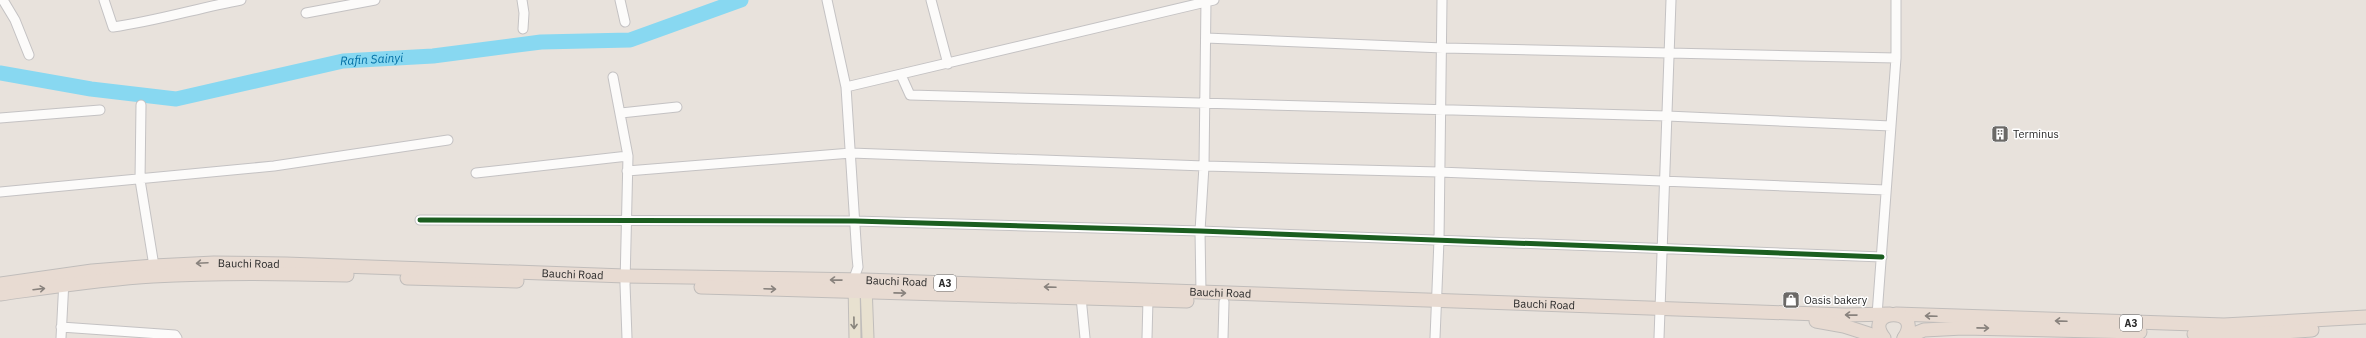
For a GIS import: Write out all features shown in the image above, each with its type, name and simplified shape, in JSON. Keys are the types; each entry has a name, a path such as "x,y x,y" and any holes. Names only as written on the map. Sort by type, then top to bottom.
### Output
{"highway":[{"name":"Bauchi Road","path":"0,294 64,280 154,266 214,263 286,264 625,280"},
{"name":"Bauchi Road","path":"0,284 153,276 278,273 1201,292 1437,305"},
{"name":"Bauchi Road","path":"860,286 1148,300 1437,305 1661,312 1888,314"},
{"name":"Bauchi Road","path":"1661,312 1816,321 1844,326 1882,338"},
{"name":"A3","path":"1888,314 2224,325 2366,317"},
{"name":"A3","path":"1888,314 1903,317 1908,329 1904,338"},
{"name":"A3","path":"1882,338 1880,333 1880,324 1888,314"},
{"name":"A3","path":"1904,338 1915,333 1935,329 1963,328 2218,336 2366,325"},
{"path":"1844,326 1860,338"},
{"path":"1922,338 1935,329"}],"main road":[{"path":"855,338 860,286"},
{"path":"860,286 868,338"}],"street":[{"path":"3,0 15,20 30,55"},
{"path":"104,0 113,27 153,21 201,8 241,0"},
{"path":"306,13 376,0"},
{"path":"522,0 524,13 523,29"},
{"path":"620,0 625,22"},
{"path":"827,0 846,87 860,286"},
{"path":"930,0 948,64"},
{"path":"1435,338 1439,240 1439,172 1443,48 1442,0"},
{"path":"1659,338 1671,0"},
{"path":"1888,314 1882,257 1896,58 1896,0"},
{"path":"846,87 1209,1 1206,38 1204,166 1200,231 1201,292"},
{"path":"1206,38 1443,48 1896,58"},
{"path":"901,75 910,95 1667,116 1891,126"},
{"path":"613,77 628,156 625,280 627,338"},
{"path":"141,105 140,180 154,266"},
{"path":"621,113 677,107"},
{"path":"0,118 100,110"},
{"path":"0,192 140,180 274,166 448,140"},
{"path":"627,171 851,153 1204,166 1665,180 1886,190"},
{"path":"476,173 628,156"},
{"path":"420,220 855,221 1200,231 1882,257"},
{"path":"61,338 64,280"},
{"path":"1081,297 1085,338"},
{"path":"1147,338 1148,300"},
{"path":"1223,338 1224,302"},
{"path":"61,327 175,335 176,338"}],"waterway":[{"name":"Rafin Sainyi","path":"0,73 91,89 176,99 343,61 433,56 541,42 630,40 741,0"}],"cycle path":[{"path":"420,220 855,221 1200,231 1882,257"}],"place":[{"name":"Terminus","path":"2000,134"},
{"name":"Oasis bakery","path":"1791,300"}]}
